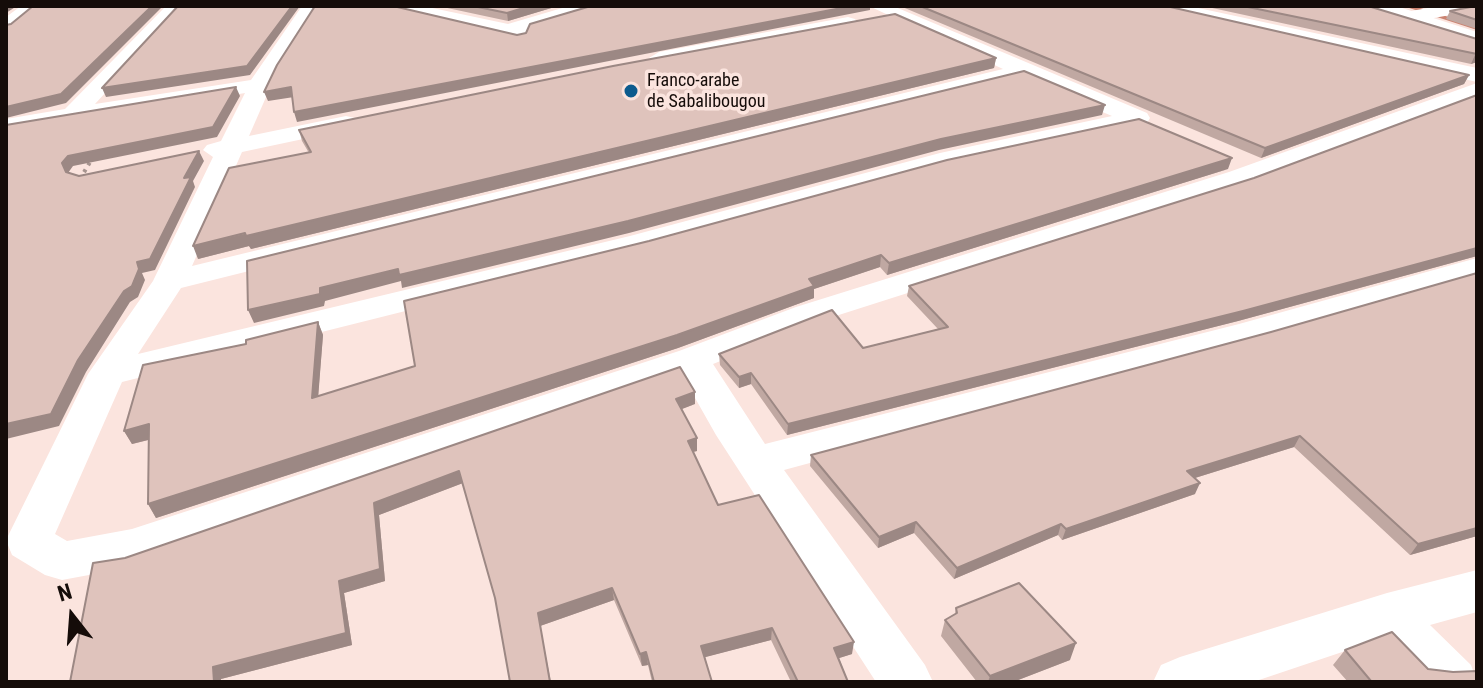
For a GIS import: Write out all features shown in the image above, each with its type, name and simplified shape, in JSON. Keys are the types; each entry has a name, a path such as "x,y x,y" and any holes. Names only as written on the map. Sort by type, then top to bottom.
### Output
{"main road":[{"path":"1373,6 1477,40"}],"street":[{"path":"6,7 20,6"},
{"path":"6,26 33,6"},
{"path":"75,112 176,6"},
{"path":"311,6 261,83 169,281 107,374 28,542 62,561 132,548 692,359 808,314 1477,90"},
{"path":"397,6 514,33 588,6"},
{"path":"485,25 525,6"},
{"path":"1164,6 1477,75"},
{"path":"1407,17 1472,6"},
{"path":"107,374 638,243 940,161 1152,124 888,10 642,61"},
{"path":"169,281 1026,70"},
{"path":"6,126 261,83"},
{"path":"188,155 370,118"},
{"path":"755,462 1252,332 1477,268"},
{"path":"692,359 755,462 906,682"},
{"path":"1180,682 1387,615 1477,591"},
{"path":"1387,615 1452,682"}],"path":[{"path":"75,185 84,175 118,105"}],"building":[{"path":"33,6 152,6 61,94 6,107 6,25"},
{"path":"178,6 292,6 247,66 102,88"},
{"path":"315,6 393,6 517,35 526,33 530,24 591,6 852,6 294,112 291,87 264,92 277,65"},
{"path":"473,6 530,6 507,13"},
{"path":"920,6 1166,6 1469,75 1265,148"},
{"path":"1243,6 1368,6 1477,39 1477,54"},
{"path":"1476,6 1477,20 1450,11"},
{"path":"895,14 996,58 193,246 229,168 311,152 299,130 613,66"},
{"path":"1024,71 1105,105 941,139 628,221 399,275 398,269 320,288 320,294 248,310 247,261"},
{"path":"236,87 213,127 68,156 62,163 66,172 79,176 199,151 184,178 191,177 150,259 137,262 139,269 132,286 124,291 78,360 51,414 6,424 6,125"},
{"path":"1477,95 1477,248 1243,311 788,424 751,373 739,377 719,354 832,310 863,348 948,327 909,286 1254,178"},
{"path":"1139,119 1232,158 889,263 881,255 809,279 814,286 677,335 148,504 149,424 124,431 143,365 246,344 246,340 318,322 312,398 415,366 404,301 649,241 947,160"},
{"path":"1477,273 1477,528 1418,544 1300,436 1187,471 1200,483 1066,529 1061,524 957,568 916,522 879,537 811,455 1271,332"},
{"path":"680,367 695,392 676,399 697,438 688,441 718,505 759,495 854,642 834,648 848,682 798,682 772,628 701,646 712,682 654,682 646,652 640,654 612,588 538,613 550,682 510,682 495,598 459,471 374,503 380,569 339,581 346,633 213,667 214,682 70,682 93,563 125,558"},
{"path":"1019,583 1076,643 990,676 945,620 957,613 956,608"},
{"path":"1392,632 1428,669 1477,671 1477,682 1368,682 1371,681 1345,650"}],"waterway":[{"path":"1407,6 1477,28"}],"place":[{"name":"Franco-arabe de Sabalibougou","path":"631,91"}]}
